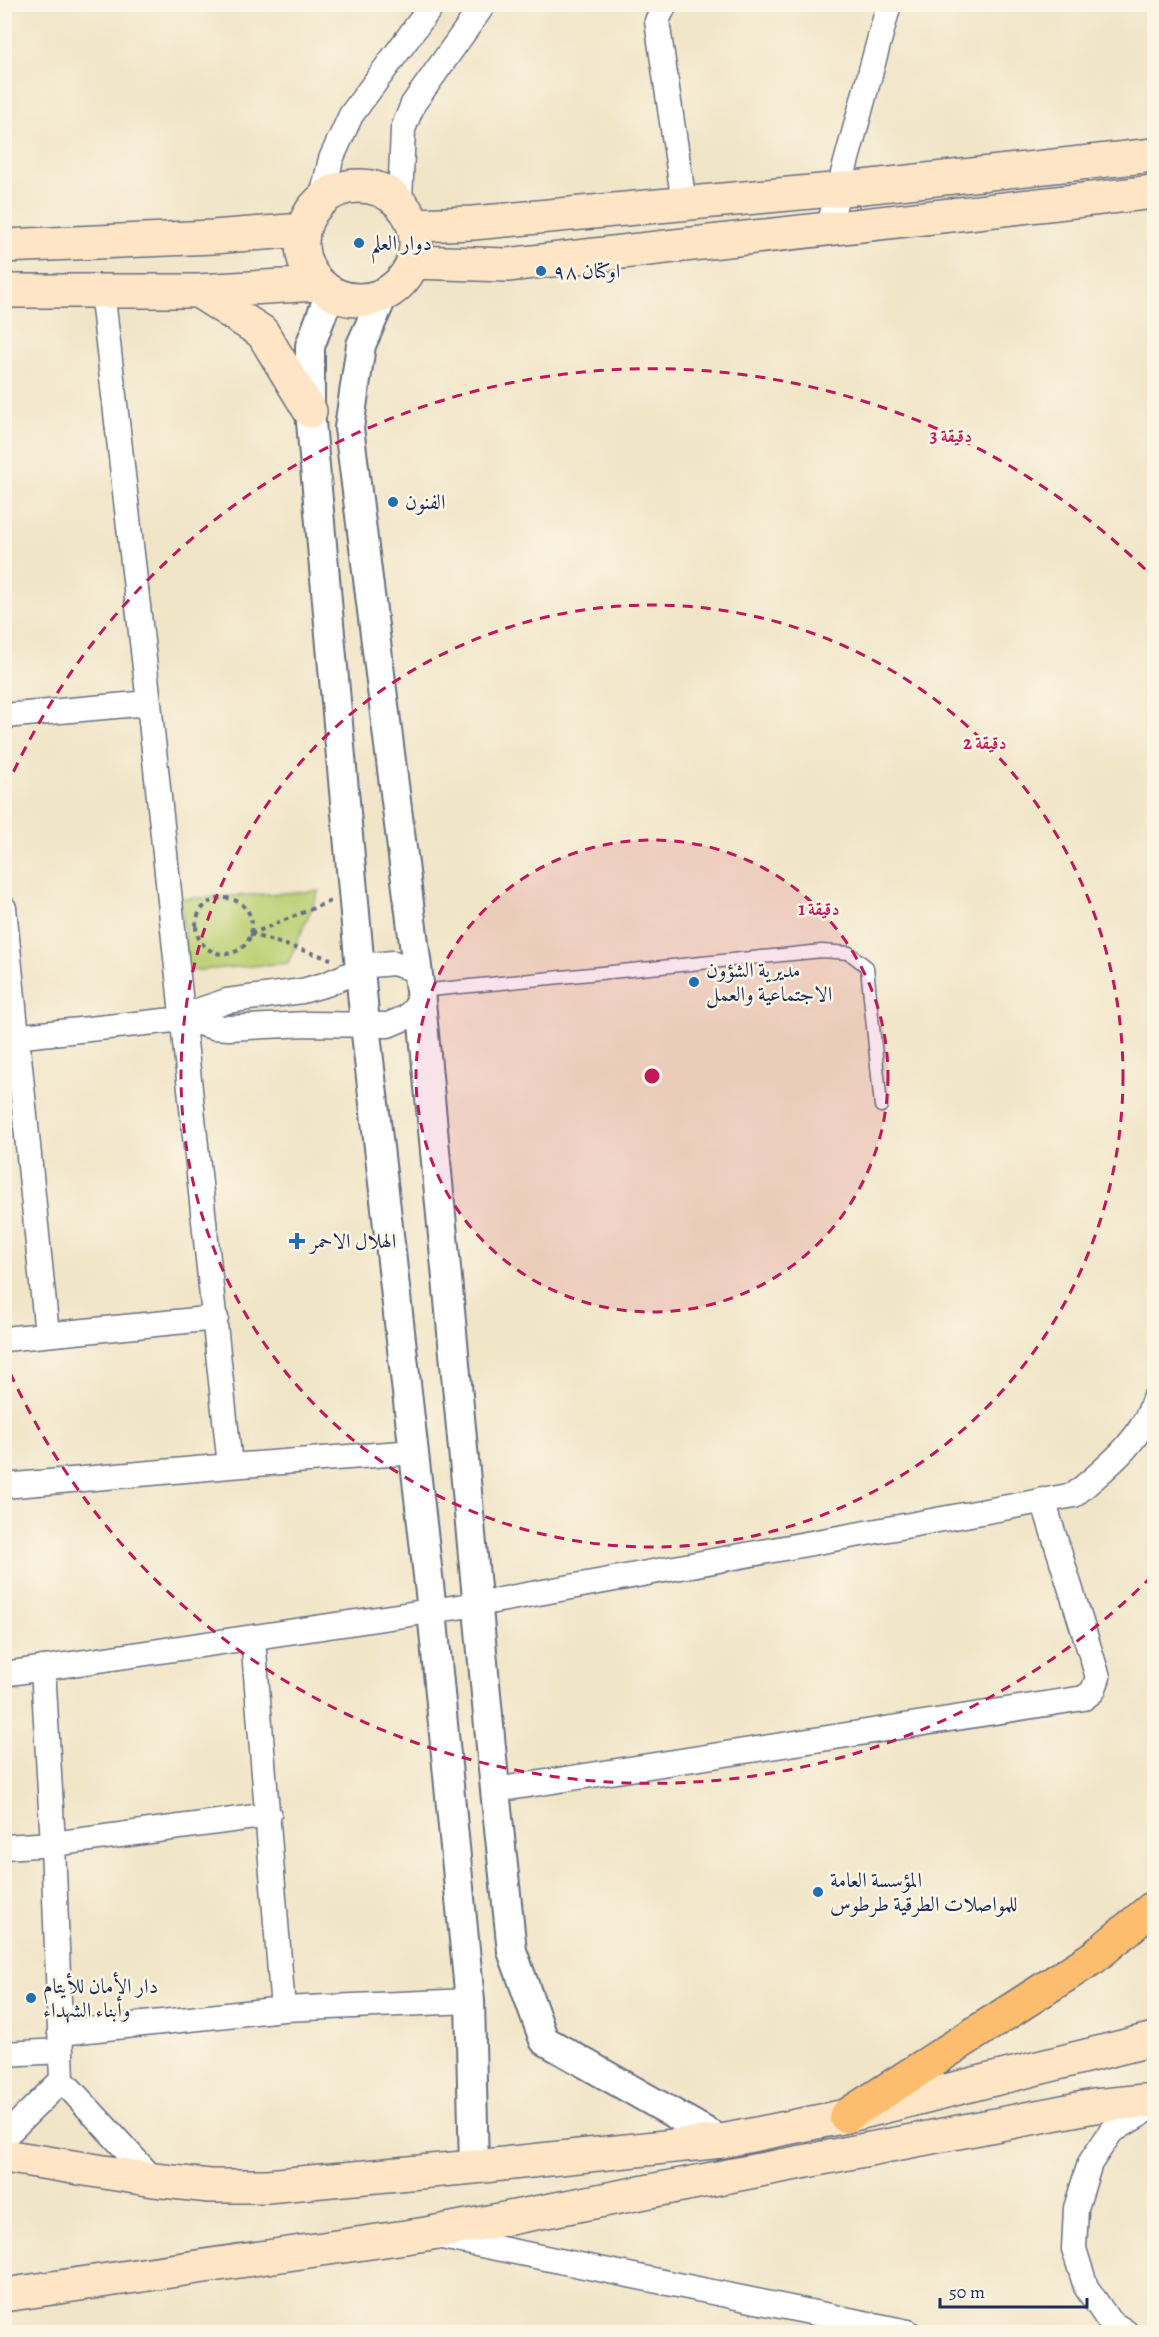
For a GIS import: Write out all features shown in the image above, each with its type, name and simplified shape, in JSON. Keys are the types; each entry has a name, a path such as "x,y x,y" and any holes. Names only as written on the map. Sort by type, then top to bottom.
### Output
{"highway":[{"path":"846,2116 1094,1957 1155,1907"}],"main road":[{"path":"407,213 473,223 839,189 1155,155"},
{"path":"4,291 324,289 348,300 368,300 383,296 401,282 413,262 416,244 407,213 388,193 371,187 338,189 322,197 309,212 302,230 303,259 324,289"},
{"path":"413,262 507,265 1155,192"},
{"path":"4,246 213,237 302,230"},
{"path":"198,291 262,332 310,411"},
{"path":"4,2156 154,2180 210,2186 267,2186 474,2167 722,2141 846,2116 1155,2039"},
{"path":"4,2295 426,2234 1094,2106 1155,2100"}],"street":[{"path":"322,197 331,159 351,115 433,4"},
{"path":"407,213 403,129 413,104 484,4"},
{"path":"665,4 657,21 684,203"},
{"path":"828,229 888,4"},
{"path":"324,289 310,346 310,411 365,1025 432,1611 470,2001 474,2167"},
{"path":"102,290 216,1318 230,1466"},
{"path":"383,296 361,345 349,428 419,988 512,1951 544,2040 722,2141"},
{"path":"4,716 149,703"},
{"path":"4,909 11,1037 47,1334"},
{"path":"183,1019 200,1010 227,1001 302,992 327,984 360,968 393,963 419,988"},
{"path":"11,1037 183,1019 213,1027 229,1028 307,1024 388,1025 398,1022 414,1010 419,988"},
{"path":"4,1339 216,1318"},
{"path":"4,1674 478,1604 1074,1495 1126,1449 1151,1411 1155,1399"},
{"path":"4,1486 414,1452"},
{"path":"495,1790 1084,1698 1093,1691 1098,1677 1043,1500"},
{"path":"253,1638 283,2009"},
{"path":"43,1668 53,1844 62,2080 154,2180"},
{"path":"4,1847 53,1844 269,1815"},
{"path":"4,2054 61,2042 283,2009 470,2001"},
{"path":"4,2137 62,2080"},
{"path":"1126,2332 1110,2321 1086,2287 1074,2248 1076,2208 1090,2163 1111,2132 1155,2106"},
{"path":"426,2234 908,2332"}],"lane":[{"path":"419,988 822,951 849,953 867,967 881,1106"}],"path":[{"path":"250,934 250,916 245,908 230,899 221,898 212,901 205,906 196,922 200,940 213,952 222,954 240,949 250,934 353,891"},
{"path":"250,934 360,968"}],"green space":[{"path":"319,891 288,963 187,971 181,899"}],"place":[{"name":"دوار العلم","path":"359,243"},
{"name":"اوكتان ٩٨","path":"541,271"},
{"name":"الفنون","path":"393,502"},
{"name":"مديرية الشؤون الاجتماعية والعمل","path":"694,982"},
{"name":"الهلال الاحمر","path":"297,1241"},
{"name":"المؤسسة العامة للمواصلات الطرقية طرطوس","path":"818,1892"},
{"name":"دار الأمان للأيتام وأبناء الشهداء","path":"31,1998"}]}
